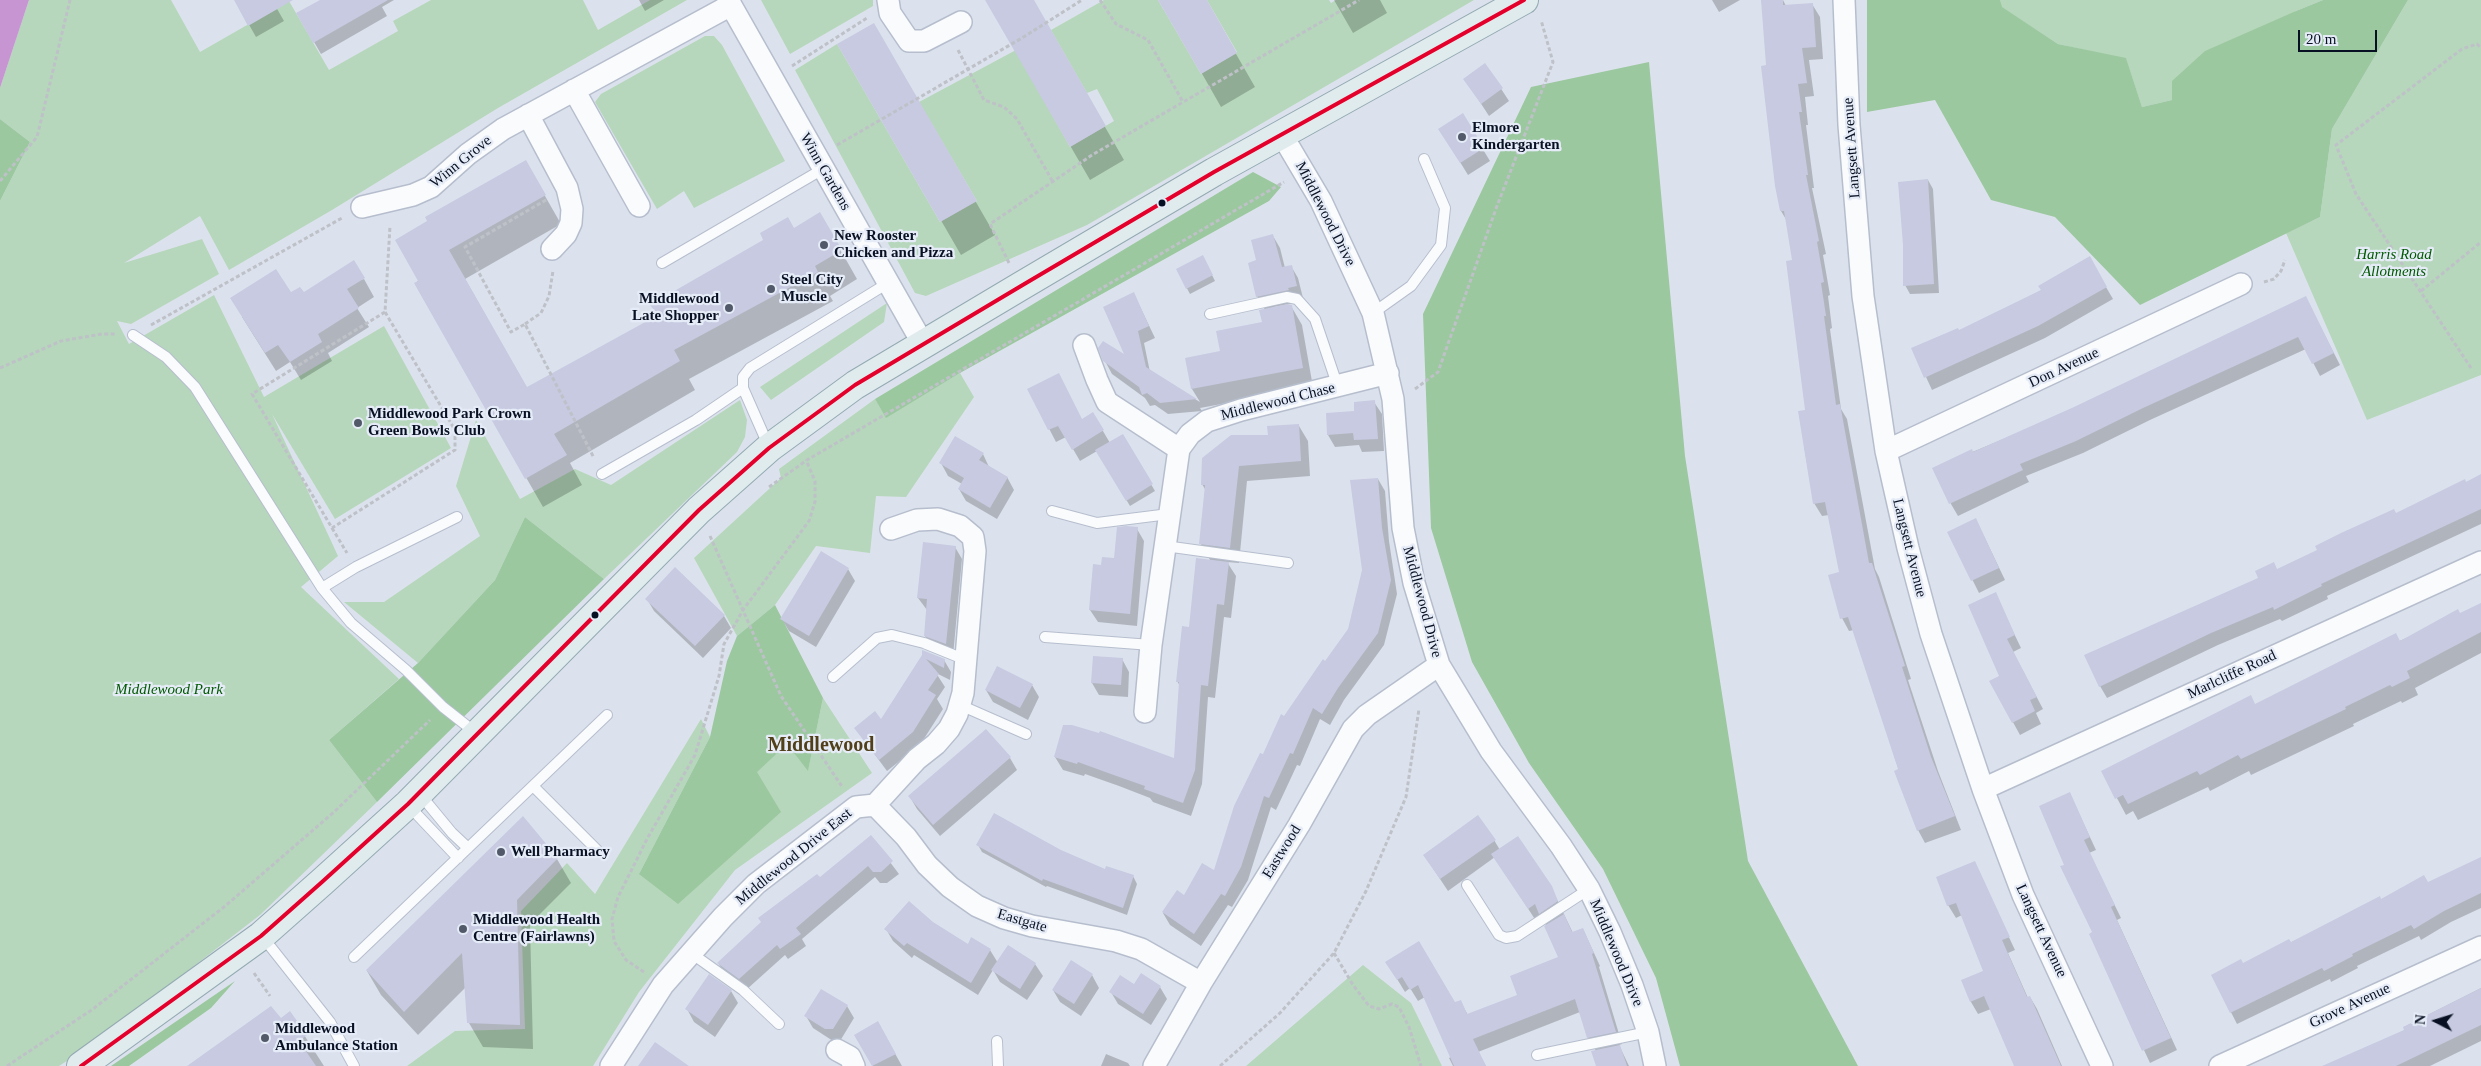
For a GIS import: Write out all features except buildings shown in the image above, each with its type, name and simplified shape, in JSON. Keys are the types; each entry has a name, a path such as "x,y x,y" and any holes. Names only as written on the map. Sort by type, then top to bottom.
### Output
{"main road":[{"path":"81,1066 261,936 413,798 699,510 779,441 855,385 1021,286 1282,135 1532,9"}],"street":[{"name":"Langsett Avenue","path":"1844,0 1849,125 1863,296 1886,450 1908,548 1931,634 1983,789 2023,895 2102,1066"},
{"name":"Winn Gardens","path":"729,2 923,344"},
{"name":"Winn Grove","path":"362,207 391,201 431,188 468,154 503,128 729,2"},
{"path":"888,2 890,12 909,41 924,41 954,26"},
{"path":"574,90 639,206"},
{"path":"528,115 567,188 572,209 571,223 566,234 552,249"},
{"name":"Middlewood Drive","path":"1282,135 1321,201 1373,313 1393,399 1403,528 1414,583 1439,665 1492,751 1561,846 1589,889 1610,932 1648,1032 1655,1066"},
{"name":"Don Avenue","path":"1886,450 2241,284"},
{"path":"1084,344 1107,402 1179,449 1152,645 1145,712"},
{"name":"Middlewood Chase","path":"1179,449 1190,434 1207,421 1241,410 1388,374"},
{"name":"Middlewood Drive East","path":"611,1066 663,985 723,917 756,884 865,806 936,744 949,729 960,705 966,660 975,552 973,537 960,526 938,519 917,520 890,529"},
{"name":"Marlcliffe Road","path":"1983,789 2481,562"},
{"name":"Eastwood","path":"1154,1066 1201,983 1299,825 1352,729 1366,715 1439,665"},
{"name":"Eastgate","path":"865,806 906,837 927,865 950,887 977,906 1004,918 1032,926 1116,941 1141,949 1201,983"},
{"name":"Grove Avenue","path":"2220,1066 2481,947"},
{"path":"836,1050 850,1057 854,1066"}],"lane":[{"path":"1373,313 1412,286 1441,245 1445,208 1424,159"},
{"path":"662,262 820,163"},
{"path":"779,441 743,388 743,377 750,368 888,283"},
{"path":"1210,314 1287,297 1297,299 1315,319 1338,387"},
{"path":"133,335 166,358 195,387 322,588 351,623 406,670 443,707 477,733"},
{"path":"602,474 696,420 743,388"},
{"path":"1052,510 1097,523 1169,514"},
{"path":"322,588 356,567 457,517"},
{"path":"1165,546 1288,563"},
{"path":"833,677 877,638 892,635 924,643 966,660"},
{"path":"1045,637 1152,645"},
{"path":"960,705 1026,734"},
{"path":"354,957 607,715"},
{"path":"533,786 598,850"},
{"path":"413,798 468,848"},
{"path":"413,798 458,858"},
{"path":"1467,885 1500,936 1506,938 1517,936 1589,889"},
{"path":"261,936 330,1022 354,1066"},
{"path":"691,952 743,990 779,1024"},
{"path":"1537,1055 1648,1032"},
{"path":"998,1041 998,1066"}],"path":[{"path":"0,181 37,137 70,0"},
{"path":"820,163 968,69 1082,0"},
{"path":"1100,0 1116,24 1148,40 1183,102"},
{"path":"1021,286 990,224 1092,155 1359,0"},
{"path":"773,79 888,2"},
{"path":"1393,399 1413,391 1438,372 1497,206 1554,62 1532,9"},
{"path":"954,26 968,69 984,100 1004,107 1017,119 1053,182"},
{"path":"2471,368 2356,194 2336,145 2462,49 2477,44 2481,48"},
{"path":"761,493 806,460 1304,171"},
{"path":"552,249 553,277 549,296 541,313 511,332 464,247 567,188"},
{"path":"332,528 455,450 455,430 385,312 391,201"},
{"path":"0,368 61,341 102,334 133,335 362,207"},
{"path":"2421,290 2481,242"},
{"path":"2241,284 2259,284 2274,279 2281,271 2285,260"},
{"path":"356,567 252,394 385,312"},
{"path":"524,324 602,474"},
{"path":"663,985 626,960 614,941 612,919 618,897 647,839 695,755 719,676 724,644 742,610 809,521 815,502 815,481 806,460 779,441"},
{"path":"699,510 781,696 865,806"},
{"path":"1220,1066 1280,1013 1334,953 1366,891 1406,797 1420,705"},
{"path":"6,1066 93,1009 224,907 334,812 443,707"},
{"path":"1334,953 1353,985 1369,1006 1379,1009 1392,1004 1399,1007 1409,1027 1421,1066"}],"green space":[{"name":"Middlewood Park","path":"29,0 171,0 200,52 289,1 329,70 398,31 393,21 431,0 583,0 598,30 650,0 687,0 498,108 332,210 229,270 200,216 124,263 202,239 219,274 131,324 117,321 129,344 214,295 264,397 384,326 451,448 335,519 272,414 338,556 301,587 399,679 329,740 377,802 260,915 93,1044 59,1066 0,1066 0,201 30,142 0,119 0,88"},
{"path":"761,0 873,0 873,6 790,54"},
{"path":"1104,0 1158,0 1201,74 1237,52 1207,0 1329,0 1331,3 1336,0 1474,0 1087,225 926,296 915,293 795,70 837,44 940,222 977,201 919,102 1016,50 1070,147 1114,121 1097,89 1087,93 1051,30"},
{"path":"1867,0 2000,0 2002,7 2058,44 2126,58 2142,107 2172,100 2172,81 2205,51 2323,0 2408,0 2332,129 2320,217 2140,305 2055,217 1991,200 1935,100 1867,112"},
{"path":"2000,0 2323,0 2296,11 2172,100 2142,107 2126,59 2058,44 2001,7"},
{"name":"Harris Road Allotments","path":"2408,0 2481,0 2481,375 2367,420 2286,233 2320,217 2332,129"},
{"path":"705,36 714,36 722,45 785,161 694,208 684,191 657,209 595,102 601,94"},
{"path":"1649,62 1685,456 1748,861 1858,1066 1680,1066 1656,978 1603,869 1529,763 1472,662 1431,528 1423,314 1531,87"},
{"path":"0,119 30,142 0,201"},
{"path":"1253,172 1281,187 1269,201 960,373 886,418 875,399"},
{"path":"887,303 884,322 771,400 760,387"},
{"path":"960,373 974,397 906,497 876,496 870,553 816,546 775,605 737,636 694,558 781,478 779,469 875,399 886,417"},
{"path":"740,400 747,420 745,437 737,452 604,579 525,517 495,580 418,663 344,602 384,602 480,536 456,486 476,420 520,499 575,469 611,485"},
{"path":"525,517 604,579 377,802 329,740 418,663 495,580"},
{"path":"775,605 823,698 808,771 787,744 757,772 781,812 678,904 639,874 710,737 727,661 737,636"},
{"path":"823,698 872,773 735,870 639,992 593,1066 407,1066 455,1031 525,1029 521,911 567,863 595,894 701,719 710,737 639,874 787,744 808,770"},
{"path":"1363,965 1411,1003 1442,1066 1246,1066"},
{"path":"235,981 211,1008 129,1066 111,1066"}],"shaded area":[{"path":"0,0 29,0 0,88"}],"transit line":[{"path":"81,1066 261,936 322,882 408,804 699,510 769,448 855,385 1021,286 1214,172 1524,0"}],"place":[{"name":"Elmore Kindergarten","path":"1462,137"},
{"name":"New Rooster Chicken and Pizza","path":"824,245"},
{"name":"Steel City Muscle","path":"771,289"},
{"name":"Middlewood Late Shopper","path":"729,308"},
{"name":"Middlewood Park Crown Green Bowls Club","path":"358,423"},
{"name":"Well Pharmacy","path":"501,852"},
{"name":"Middlewood Health Centre (Fairlawns)","path":"463,929"},
{"name":"Middlewood Ambulance Station","path":"265,1038"}],"district":[{"name":"Middlewood","path":"821,746"}]}
